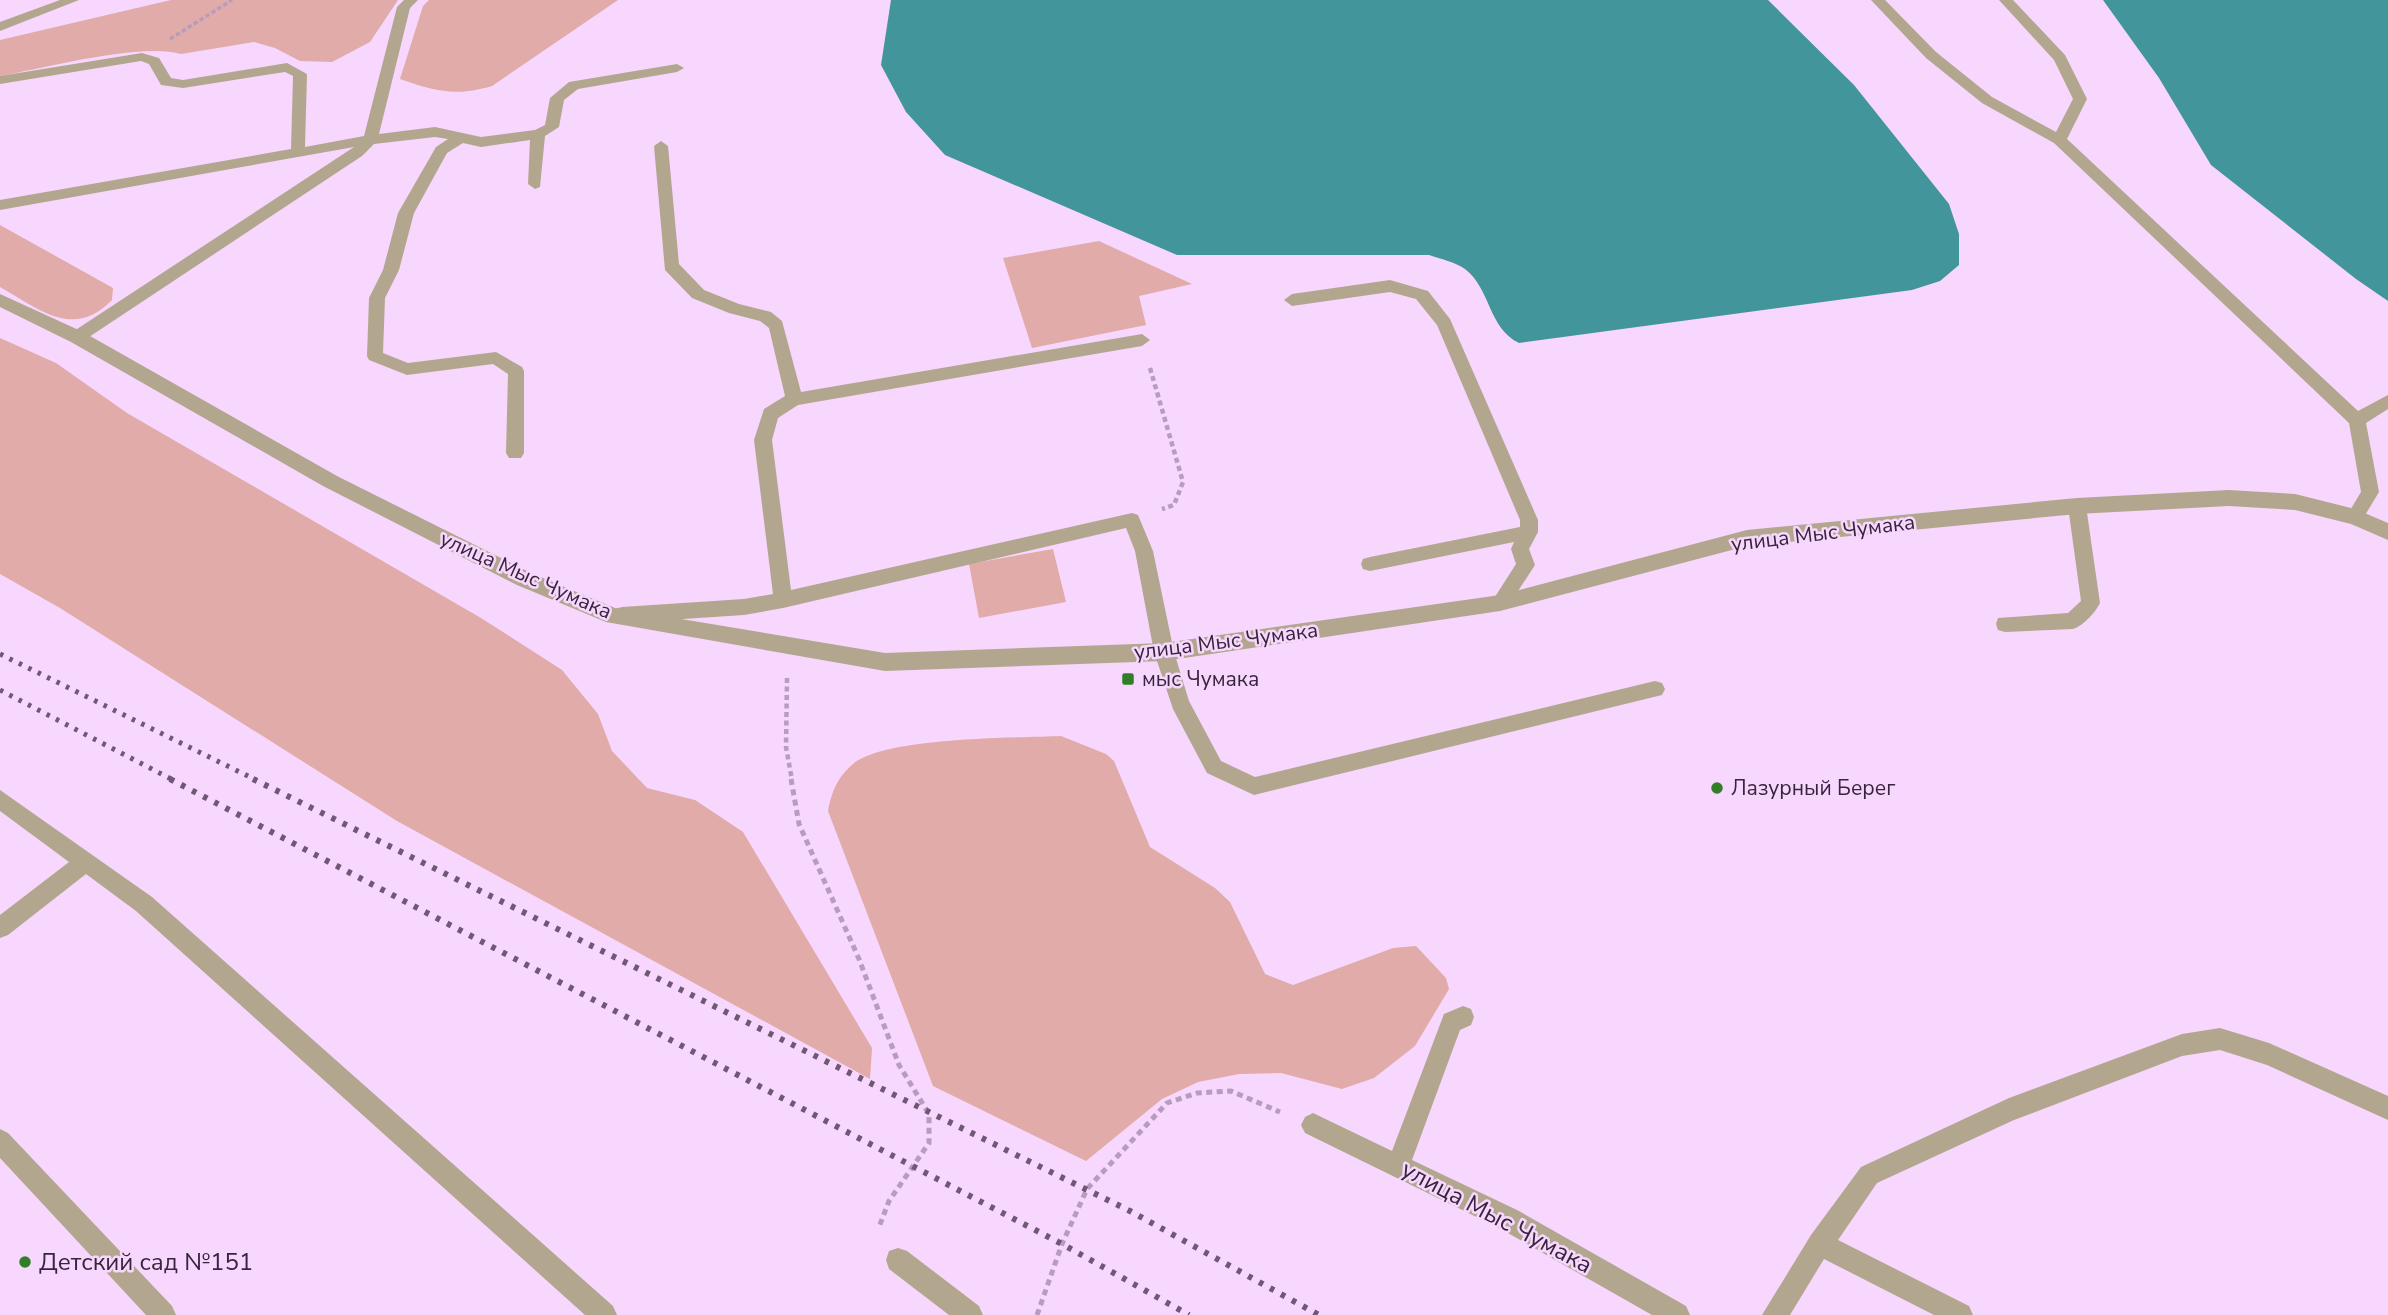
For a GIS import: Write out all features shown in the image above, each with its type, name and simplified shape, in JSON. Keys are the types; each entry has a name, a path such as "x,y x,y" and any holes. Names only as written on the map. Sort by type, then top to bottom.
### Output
{"street":[{"name":"улица Мыс Чумака","path":"0,300 77,337 330,481 524,579 613,616 885,662 1164,652 1500,603 1747,538 2077,506 2229,498 2295,502 2355,517 2388,532"}],"lane":[{"path":"0,27 72,0"},
{"path":"77,337 357,153 370,140 404,7 411,0"},
{"path":"1878,0 1931,55 1987,100 2059,140 2357,420 2370,492 2355,517"},
{"path":"2006,0 2060,58 2080,99 2059,140"},
{"path":"0,80 142,57 154,61 166,82 183,84 287,67 300,75 298,153"},
{"path":"0,205 370,140 435,132 481,142 538,134 552,127 557,98 574,85 677,68"},
{"path":"535,184 538,134"},
{"path":"458,139 441,150 406,213 391,270 377,298 375,356 407,369 496,358 516,371 514,453"},
{"path":"661,146 671,266 698,294 735,309 765,316 776,325 794,399"},
{"path":"1292,300 1390,286 1422,295 1444,323 1529,520 1529,532 1520,549 1526,565 1500,603"},
{"path":"783,600 763,440 770,414 794,399 1142,340"},
{"path":"2357,420 2388,401"},
{"path":"2005,624 2073,621 2091,603 2077,506"},
{"path":"613,616 744,607 783,600 1132,520 1144,551 1164,652 1180,703 1214,767 1254,786 1655,689"},
{"path":"1370,564 1529,532"},
{"path":"0,799 144,904 604,1315"},
{"path":"0,928 85,862"},
{"path":"1398,1166 1452,1022 1462,1017"},
{"path":"1775,1315 1819,1244 1869,1175 2009,1110 2182,1045 2221,1039 2269,1054 2388,1108"},
{"name":"улица Мыс Чумака","path":"1313,1125 1508,1219 1677,1315"},
{"path":"0,1141 163,1315"},
{"path":"1819,1244 1960,1315"},
{"path":"898,1260 970,1315"}],"path":[{"path":"142,57 232,0"},
{"path":"1132,520 1174,505 1183,482 1142,340"},
{"path":"788,645 786,747 799,824 859,959 899,1065 929,1114 929,1143 889,1201 875,1238 898,1260"},
{"path":"1037,1315 1062,1244 1087,1189 1167,1103 1197,1093 1231,1091 1313,1125"}],"shaded area":[{"path":"171,0 398,0 370,42 332,62 300,61 275,48 254,42 181,54 143,51 119,54 0,76 0,40"},
{"path":"429,0 618,0 492,86 456,92 400,79 423,6"},
{"path":"891,0 1768,0 1854,85 1949,204 1959,234 1959,265 1940,281 1912,290 1519,343 1501,328 1474,277 1457,264 1448,261 1429,255 1177,255 945,155 906,112 881,65"},
{"path":"2103,0 2388,0 2388,301 2211,165 2159,78"},
{"path":"0,225 113,288 112,300 98,312 84,318 70,319 42,311 0,287"},
{"path":"1099,241 1192,284 1139,296 1146,325 1032,348 1003,258"},
{"path":"0,338 56,363 127,413 481,618 562,670 598,714 612,751 647,788 695,800 743,832 872,1048 870,1079 397,821 60,608 0,574"},
{"path":"1053,549 1066,602 979,618 969,564"},
{"path":"1061,736 1106,754 1114,761 1150,847 1215,888 1230,902 1265,974 1293,985 1393,948 1416,946 1446,978 1449,989 1415,1046 1374,1078 1342,1089 1281,1073 1239,1074 1198,1082 1162,1099 1086,1161 933,1086 828,811 833,791 853,764 869,755 893,749 952,741"}],"railway":[{"path":"0,654 256,780"},
{"path":"0,690 173,780"},
{"path":"170,779 1062,1244 1189,1315"},
{"path":"253,779 1130,1211 1319,1315"}],"place":[{"name":"мыс Чумака","path":"1128,679"},
{"name":"Лазурный Берег","path":"1717,788"},
{"name":"Детский сад №151","path":"25,1262"}]}
